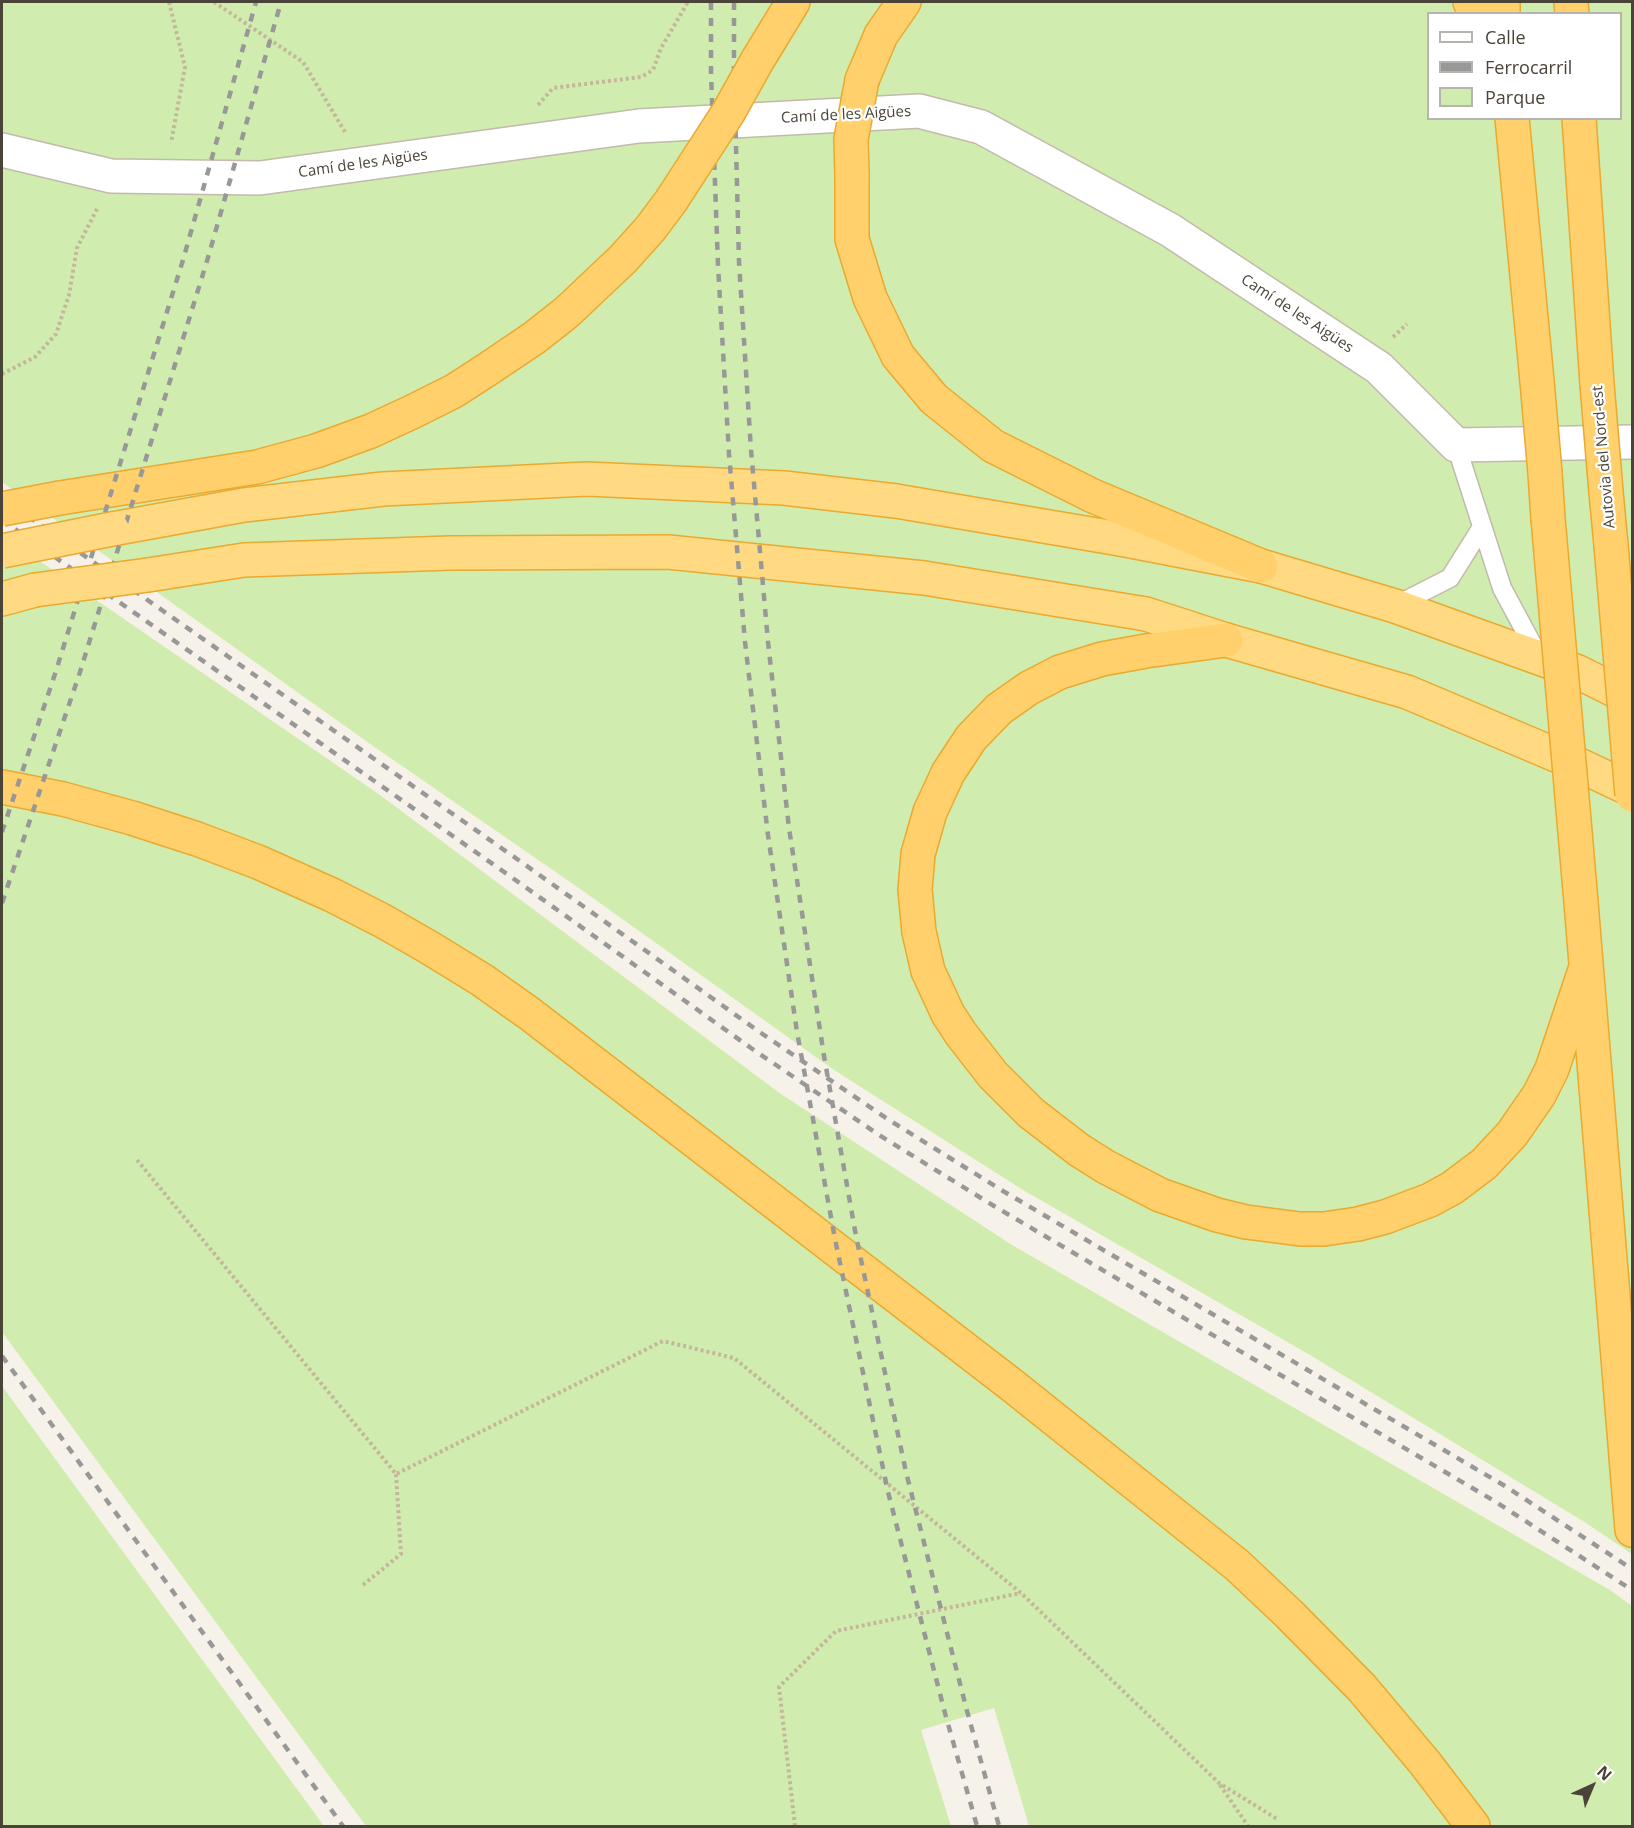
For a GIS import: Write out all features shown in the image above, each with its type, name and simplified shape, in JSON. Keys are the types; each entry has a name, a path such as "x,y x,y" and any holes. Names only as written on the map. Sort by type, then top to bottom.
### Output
{"highway":[{"path":"2,509 257,467 316,451 371,431 454,391 534,338 567,312 623,259 650,229 722,122 793,2"},
{"path":"904,2 880,35 862,80 851,138 852,239 870,298 898,356 934,399 993,446 1093,496 1261,566"},
{"path":"1512,120 1545,473 1632,1530"},
{"name":"Autovia del Nord-est","path":"1579,120 1597,384 1632,795"},
{"path":"2,551 244,505 383,489 587,479 784,488 896,501 1120,539 1261,566 1395,606 1578,672 1632,699"},
{"path":"2,599 35,590 244,560 451,553 668,552 947,582 1146,614 1226,640 1407,692 1632,790"},
{"path":"1226,640 1102,659 1060,672 1037,683 999,710 971,738 948,773 930,812 918,854 915,890 919,932 928,971 943,1004 961,1034 993,1075 1031,1113 1079,1150 1106,1167 1160,1195 1217,1215 1246,1222 1300,1229 1324,1229 1385,1217 1430,1200 1452,1188 1484,1164 1512,1134 1539,1095 1552,1069 1586,967"},
{"path":"2,787 63,799 132,818 197,838 258,862 383,921 482,980 530,1014 1013,1386 1237,1565 1320,1644 1362,1688 1425,1763 1473,1827"}],"street":[{"name":"Camí de les Aigües","path":"2,150 111,176 260,178 639,126 919,111 981,127 1170,230 1378,368 1456,445"},
{"path":"1456,445 1632,442"}],"lane":[{"path":"1456,445 1502,588 1540,659"},
{"path":"1395,606 1450,578 1482,527"}],"path":[{"path":"164,176 185,67 169,2"},
{"path":"214,2 303,62 364,164"},
{"path":"532,141 538,104 553,88 641,77 653,70 661,48 688,2"},
{"path":"2,375 35,357 56,334 69,295 77,248 111,176"},
{"path":"137,1160 396,1474 401,1554 363,1585"},
{"path":"396,1474 663,1341 734,1358 1021,1593 1219,1783 1277,1819"},
{"path":"795,1827 779,1687 836,1631 1021,1593"},
{"path":"1219,1783 1248,1827"}],"green space":[{"path":"2,2 1632,2 1632,1554 1586,1523 1310,1355 1023,1190 834,1070 576,886 373,746 2,482"},
{"path":"2,535 380,795 781,1094 1012,1245 1610,1590 1632,1606 1632,1826 1029,1826 994,1708 921,1730 951,1826 366,1826 2,1332"},
{"path":"2,1386 86,1501 324,1826 2,1826"}],"railway":[{"path":"2,832 56,671 183,260 256,2"},
{"path":"2,903 80,672 207,261 281,2"},
{"path":"711,2 711,73 718,265 729,454 745,642 768,835 797,1032 835,1239 888,1492 946,1717 977,1826"},
{"path":"734,2 739,262 751,450 768,642 789,828 824,1056 856,1236 906,1472 999,1826"},
{"path":"2,498 761,1033 889,1120 1003,1191 1505,1486 1632,1569"},
{"path":"2,520 751,1048 879,1135 994,1206 1496,1502 1632,1590"},
{"path":"2,1356 343,1826"}]}
